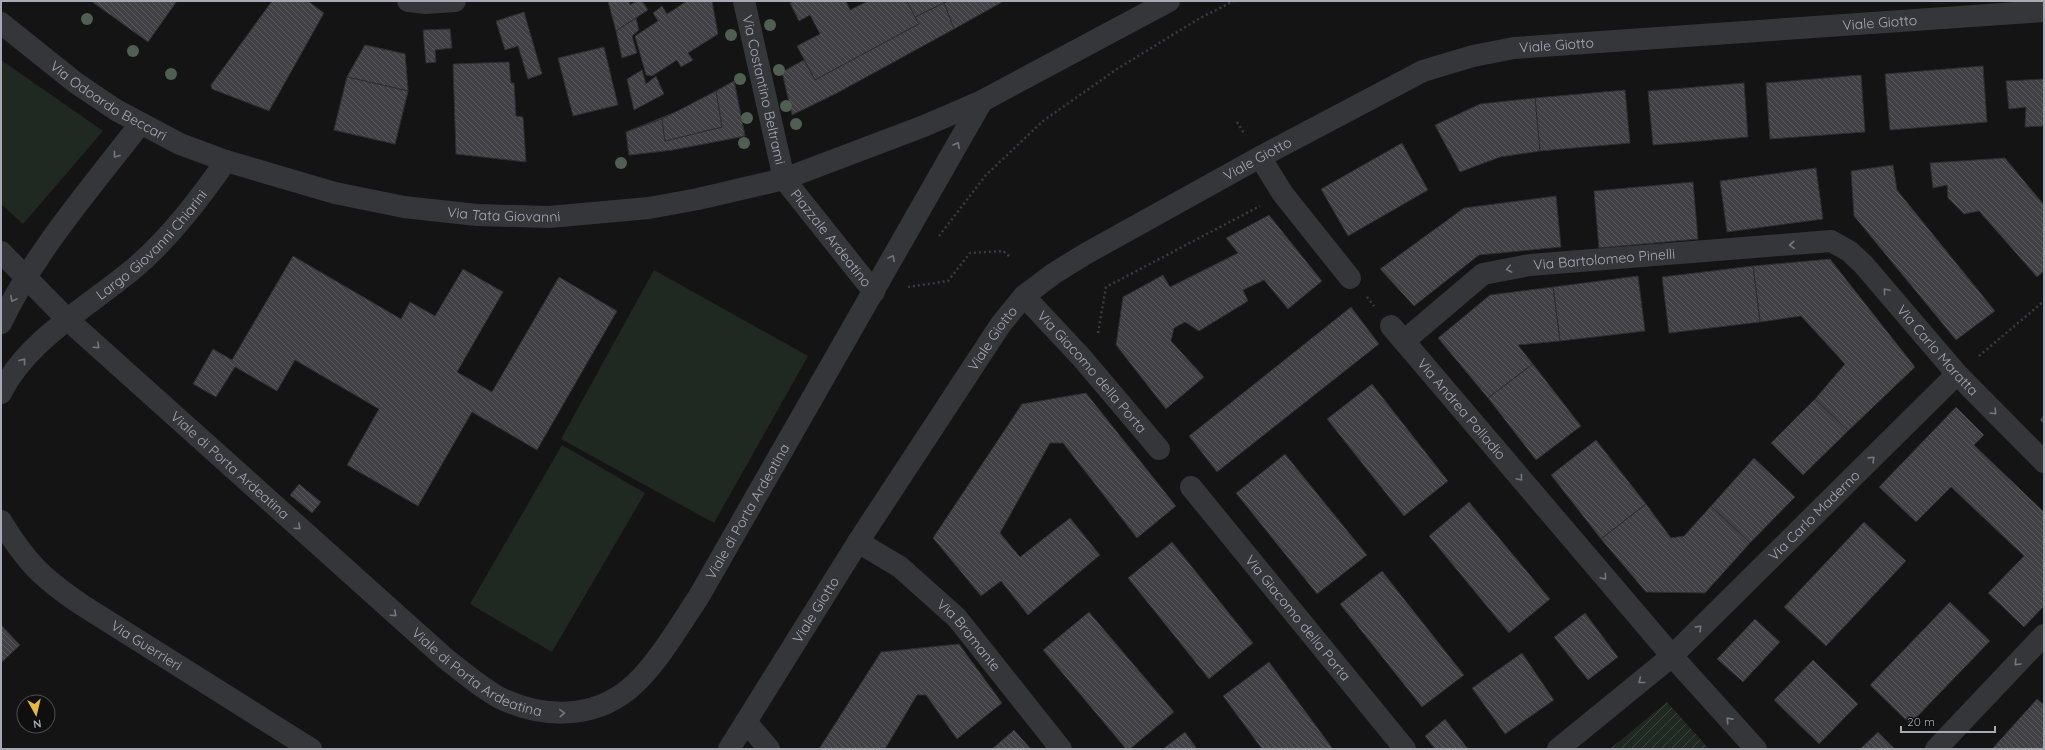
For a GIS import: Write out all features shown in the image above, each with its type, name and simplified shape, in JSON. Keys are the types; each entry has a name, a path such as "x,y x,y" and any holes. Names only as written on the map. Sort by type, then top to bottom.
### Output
{"street":[{"path":"408,1 455,1"},
{"name":"Via Costantino Beltrami","path":"744,1 784,179"},
{"name":"Piazzale Ardeatino","path":"982,101 912,222 874,292 784,179 924,126 982,101 1169,1"},
{"name":"Viale Giotto","path":"729,749 858,542 1001,324 1024,296 1087,252 1260,157 1423,71 1492,51 2044,11"},
{"name":"Via Odoardo Beccari","path":"1,23 93,95 140,124 180,144 226,161"},
{"path":"1,323 26,276 42,252 140,124"},
{"path":"1260,157 1283,194 1350,278"},
{"name":"Via Tata Giovanni","path":"226,161 357,199 447,213 517,217 583,215 649,208 698,199 784,179"},
{"name":"Largo Giovanni Chiarini","path":"68,320 116,284 161,242 201,196 226,161"},
{"name":"Via Bartolomeo Pinelli","path":"1398,334 1483,274 1530,265 1831,242"},
{"name":"Via Carlo Maratta","path":"1831,242 1849,251 1863,264 1957,374 2044,462"},
{"name":"Viale di Porta Ardeatina","path":"1,252 68,320 446,659 499,697 525,709 551,714 579,712 607,702 628,690 646,672 698,598 874,292"},
{"name":"Via Giacomo della Porta","path":"1024,296 1082,358 1158,449"},
{"path":"1,393 6,382 30,352 51,332 68,320"},
{"name":"Via Andrea Palladio","path":"1398,334 1672,656 1756,749"},
{"name":"Via Carlo Maderno","path":"1558,749 1672,656 1957,374"},
{"name":"Via Giacomo della Porta","path":"1191,487 1405,749"},
{"name":"Via Guerrieri","path":"1,521 28,562 53,586 82,606 311,749"},
{"name":"Via Bramante","path":"858,542 900,567 957,618 1061,749"},
{"path":"1936,749 2044,635"},
{"path":"746,722 769,749"}],"path":[{"path":"938,238 986,175 1043,121 1117,69 1200,18 1234,1"},
{"path":"1097,337 1106,287 1265,204"},
{"path":"874,292 948,281 970,253 1003,251 1009,256"},
{"path":"1350,278 1398,334"},
{"path":"1978,357 2044,301"}],"shaded area":[{"path":"1,60 103,131 23,224 1,204"},
{"path":"654,270 808,356 714,523 561,439"},
{"path":"562,445 645,493 552,652 470,604"},
{"path":"1667,702 1709,749 1610,749"}],"building":[{"path":"91,1 177,1 148,42"},
{"path":"272,1 308,1 324,13 269,111 212,89 211,85"},
{"path":"608,1 629,1 630,5 637,1 642,1 648,10 616,31"},
{"path":"687,1 712,1 718,34 688,53 693,60 681,67 677,60 652,76 646,75 635,36 658,21 653,13 662,6 667,14"},
{"path":"793,1 846,1 850,10 868,1 907,1 919,24 815,80 797,46 820,34 810,15 799,21 790,3"},
{"path":"907,1 942,1 944,3 915,17"},
{"path":"948,1 1004,1 954,29 944,3"},
{"path":"944,3 954,29 837,93 792,115 782,72 804,60 815,80 919,24 915,17"},
{"path":"524,12 542,74 528,79 518,46 505,50 496,21"},
{"path":"636,18 639,30 632,36 637,53 622,58 616,31"},
{"path":"450,29 452,48 435,50 436,62 426,63 423,30"},
{"path":"365,45 405,54 408,91 395,144 334,130 347,77"},
{"path":"365,45 405,54 408,91 347,77"},
{"path":"604,47 618,105 573,116 558,58"},
{"path":"509,62 511,83 514,83 516,116 523,117 526,162 456,154 453,64"},
{"path":"1983,66 1987,122 1890,130 1885,74"},
{"path":"642,70 646,84 656,76 664,94 634,110 627,79"},
{"path":"1861,75 1865,132 1770,139 1766,83"},
{"path":"347,77 408,91 395,144 334,130"},
{"path":"2044,79 2044,126 2025,127 2026,107 2009,109 2006,81"},
{"path":"734,81 745,136 672,150 629,155 626,132 683,109"},
{"path":"734,81 745,136 672,150 629,155 626,132 662,119 665,141 722,127 716,91"},
{"path":"1744,83 1748,137 1653,145 1648,91"},
{"path":"1625,90 1630,143 1540,151 1535,98"},
{"path":"716,91 722,127 665,141 662,119"},
{"path":"1535,98 1540,151 1500,157 1460,172 1435,125 1480,104"},
{"path":"1402,143 1428,190 1348,236 1321,189"},
{"path":"2005,158 2044,205 2044,271 2037,277 1979,211 1964,214 1948,198 1947,185 1933,188 1930,163"},
{"path":"1893,165 1897,190 1995,311 1956,340 1854,216 1851,171"},
{"path":"1816,168 1823,219 1727,232 1720,181"},
{"path":"1693,182 1698,239 1599,248 1594,191"},
{"path":"1556,196 1561,247 1479,255 1414,306 1380,269 1464,208"},
{"path":"1269,215 1322,281 1288,309 1264,280 1243,290 1248,301 1199,331 1185,322 1174,328 1171,341 1204,377 1166,409 1116,345 1123,297 1163,275 1170,287 1238,253 1226,238"},
{"path":"293,256 401,319 410,302 435,316 463,269 503,292 457,372 492,392 559,277 617,311 537,450 472,412 418,506 347,465 379,409 295,360 277,391 235,367 216,397 193,384 213,349 232,360"},
{"path":"1830,259 1915,367 1848,431 1815,399 1845,364 1801,316 1760,322 1753,266"},
{"path":"1753,266 1760,322 1669,333 1662,277"},
{"path":"1638,276 1645,331 1560,341 1553,287"},
{"path":"1553,287 1560,341 1518,345 1533,364 1488,398 1438,338 1490,295"},
{"path":"1351,307 1379,344 1217,472 1189,436"},
{"path":"1533,364 1581,426 1536,460 1488,398"},
{"path":"1372,384 1448,481 1404,516 1327,419"},
{"path":"1086,393 1176,506 1137,538 1063,443 1050,443 1000,533 1020,557 1070,518 1100,555 1028,615 1001,581 981,596 933,538 1022,404"},
{"path":"1815,399 1848,431 1803,475 1771,443"},
{"path":"1956,407 1984,435 1974,445 2044,512 2044,606 2024,627 1988,593 2024,556 1951,487 1916,522 1879,487"},
{"path":"2044,415 2044,424 2040,420"},
{"path":"1596,440 1646,504 1601,539 1551,475"},
{"path":"1285,454 1367,555 1317,594 1236,493"},
{"path":"1754,458 1795,497 1750,543 1711,506"},
{"path":"299,484 321,502 312,513 290,495"},
{"path":"1469,502 1550,599 1509,633 1429,536"},
{"path":"1646,504 1671,538 1684,536 1711,506 1750,543 1705,593 1646,592 1601,539"},
{"path":"1864,522 1906,561 1826,646 1784,607"},
{"path":"1172,542 1253,643 1209,679 1128,578"},
{"path":"1382,571 1464,675 1422,707 1340,604"},
{"path":"1950,602 1990,641 1910,724 1870,685"},
{"path":"1089,612 1174,712 1130,749 1126,749 1043,650"},
{"path":"1585,613 1618,657 1588,680 1554,637"},
{"path":"1755,619 1780,642 1743,682 1717,659"},
{"path":"1,625 20,645 1,663"},
{"path":"959,644 1002,703 957,739 926,695 917,695 885,749 819,749 881,652"},
{"path":"1522,653 1554,700 1505,734 1472,688"},
{"path":"1813,660 1858,704 1819,744 1774,700"},
{"path":"1269,662 1333,749 1262,749 1223,696"},
{"path":"2037,699 2044,705 2044,749 1992,749"},
{"path":"1445,719 1468,749 1435,749 1425,736"},
{"path":"1014,730 1031,749 992,749"},
{"path":"1185,732 1197,749 1163,749"},
{"path":"1878,732 1895,749 1860,749"}]}
